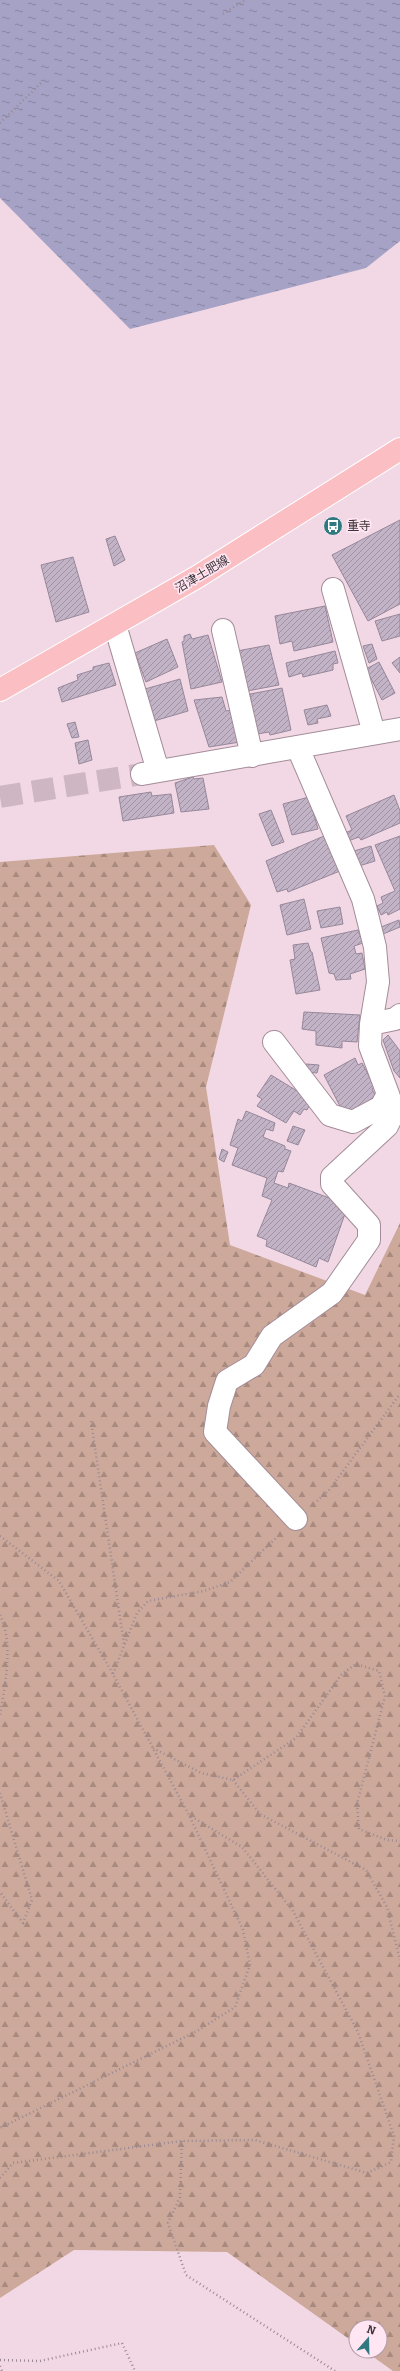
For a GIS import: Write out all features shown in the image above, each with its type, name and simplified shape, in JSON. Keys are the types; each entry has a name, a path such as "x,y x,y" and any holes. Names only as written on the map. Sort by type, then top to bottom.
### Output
{"main road":[{"name":"沼津土肥線","path":"0,690 204,573 400,449"}],"street":[{"path":"333,589 374,733"},
{"path":"115,625 150,773 400,729"},
{"path":"223,630 252,756"},
{"path":"296,1519 215,1432 219,1406 227,1381 254,1365 272,1336 332,1293 369,1240 369,1225 332,1184 332,1177 387,1126 394,1112 370,1046 371,1024 378,982 375,947 363,900 298,748"},
{"path":"371,1024 395,1019 400,1015"},
{"path":"274,1042 330,1115 353,1122 381,1107 388,1094"}],"path":[{"path":"222,14 245,0"},
{"path":"0,123 42,82"},
{"path":"113,1674 138,1613 148,1601 204,1591 230,1582 296,1519 329,1490 400,1394"},
{"path":"91,1421 124,1645"},
{"path":"0,1536 59,1581 113,1674 189,1815 243,1930 250,1965 235,2007 197,2031 0,2128"},
{"path":"0,1615 5,1626 7,1676 0,1715"},
{"path":"233,1780 296,1738 342,1674 356,1664 379,1671 385,1696 357,1804 359,1829 387,1840 400,1841"},
{"path":"152,1748 201,1773 233,1780 260,1814 366,1870 388,1907 400,1960"},
{"path":"0,1794 32,1900 23,1924 0,1892"},
{"path":"0,2178 13,2163 182,2141 255,2140 367,2173 391,2162 394,2136 358,2032 293,1911 242,1847 189,1815"},
{"path":"182,2141 180,2197 168,2223 186,2275 335,2371"},
{"path":"0,2360 40,2361 122,2342 135,2371"},
{"path":"0,2366 2,2371"}],"green space":[{"path":"214,845 251,905 206,1087 230,1245 365,1295 400,1223 400,2371 393,2371 376,2359 388,2359 388,2319 348,2319 348,2338 227,2252 74,2250 0,2298 0,862"}],"water":[{"path":"0,0 400,0 400,241 366,268 130,329 0,198"}],"building":[{"path":"400,520 400,604 368,621 332,555"},
{"path":"115,536 125,560 114,566 106,539"},
{"path":"73,557 89,612 56,622 41,565"},
{"path":"325,606 333,642 294,651 292,641 280,644 275,616"},
{"path":"400,614 400,636 382,641 375,621"},
{"path":"190,634 192,639 208,635 222,682 191,689 182,642 184,641 184,636"},
{"path":"167,639 178,667 146,682 135,653"},
{"path":"372,644 377,659 369,663 363,646"},
{"path":"269,645 279,685 247,691 237,651"},
{"path":"335,651 338,663 333,664 333,670 303,677 302,673 289,677 286,663"},
{"path":"400,657 400,673 392,663"},
{"path":"379,662 395,693 382,700 366,669"},
{"path":"109,663 116,685 62,702 58,688 78,680 77,675 93,670 93,667"},
{"path":"180,679 188,711 154,721 145,689"},
{"path":"282,688 291,730 270,735 269,732 257,734 250,694"},
{"path":"222,697 226,711 233,710 240,742 209,747 194,700"},
{"path":"327,705 331,716 317,719 318,723 308,725 304,710"},
{"path":"75,722 79,737 72,738 67,724"},
{"path":"88,740 92,760 79,764 75,743"},
{"path":"193,777 194,779 203,778 209,809 181,812 175,783"},
{"path":"151,792 152,796 171,794 174,813 123,821 119,797"},
{"path":"394,795 400,811 400,823 361,840 359,837 348,841 345,833 352,830 346,816"},
{"path":"309,797 318,829 292,835 283,804"},
{"path":"271,810 284,842 272,846 259,814"},
{"path":"324,836 340,871 288,892 287,889 277,892 266,861"},
{"path":"400,836 400,909 388,915 387,912 381,915 377,906 383,903 381,897 395,891 375,845"},
{"path":"371,846 375,861 359,866 354,851"},
{"path":"304,899 311,929 287,935 280,905"},
{"path":"340,907 343,924 321,928 317,911"},
{"path":"399,920 400,927 383,934 381,927"},
{"path":"358,930 363,943 354,946 356,954 362,953 365,969 350,974 351,979 336,980 334,974 329,973 321,938"},
{"path":"308,943 312,952 320,990 296,994 290,960 295,959 293,945"},
{"path":"304,1012 360,1015 357,1042 342,1041 342,1048 316,1045 316,1031 302,1029"},
{"path":"388,1035 400,1051 400,1078 394,1071 383,1040"},
{"path":"355,1058 358,1065 362,1063 375,1087 372,1089 376,1097 344,1114 324,1075"},
{"path":"306,1064 319,1065 317,1073 305,1072"},
{"path":"271,1075 312,1100 307,1110 304,1109 300,1115 294,1111 286,1123 257,1106 262,1099 257,1096"},
{"path":"246,1111 275,1123 273,1131 266,1129 263,1137 285,1146 285,1149 291,1151 283,1172 278,1171 274,1183 288,1188 289,1183 340,1202 338,1208 346,1211 328,1262 319,1258 316,1267 266,1246 267,1240 257,1236 272,1200 262,1196 267,1178 232,1165 238,1148 230,1145 238,1119 242,1121"},
{"path":"293,1126 305,1130 298,1145 287,1141"},
{"path":"222,1149 228,1152 224,1162 219,1159"}],"tunnel":[{"path":"0,797 142,774"}],"place":[{"name":"重寺","path":"333,526"}]}
